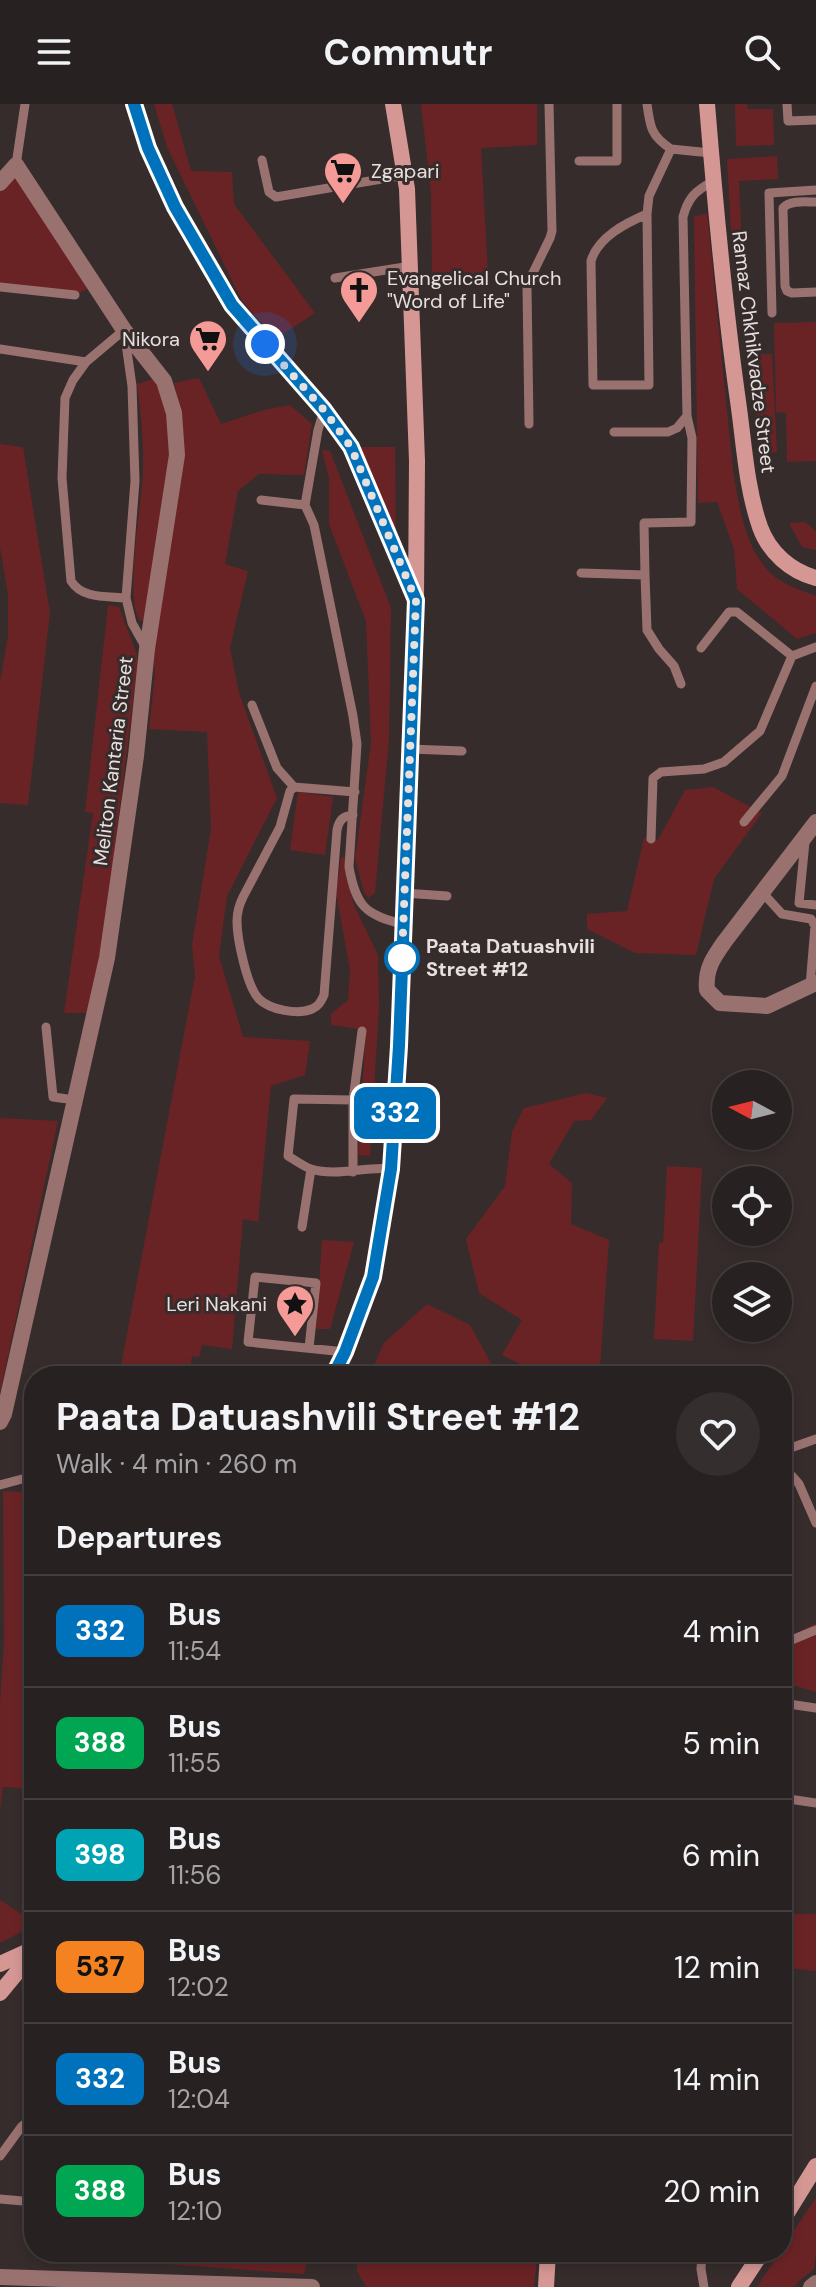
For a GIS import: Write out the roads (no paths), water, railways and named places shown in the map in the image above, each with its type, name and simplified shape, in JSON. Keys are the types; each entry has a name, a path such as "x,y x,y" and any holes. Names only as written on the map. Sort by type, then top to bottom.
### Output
{"main road":[{"path":"338,1366 373,1277 391,1169 399,1046 416,600 417,461 405,175 393,104"},
{"name":"Ramaz Chkhikvadze Street","path":"707,104 712,182 731,348 758,518 778,557 794,569 816,578"},
{"path":"0,1964 24,1956"},
{"path":"0,1993 24,1964"},
{"path":"792,2205 816,2166"},
{"path":"546,2287 547,2262"},
{"path":"739,2287 755,2262"}],"street":[{"path":"134,104 148,148 175,207 232,305 324,410 351,447 416,600"},
{"path":"0,183 16,165"},
{"name":"Meliton Kantaria Street","path":"0,1422 107,958 136,756 147,649 177,455 174,413 164,381 124,330 16,165"},
{"path":"811,828 711,961 706,977 707,990 720,1003 767,1006 813,985"},
{"path":"0,2277 103,2283 312,2287"},
{"path":"811,2287 816,2283"}],"lane":[{"path":"16,165 25,104"},
{"path":"529,424 527,287 552,231 549,104"},
{"path":"579,161 617,161 617,104"},
{"path":"647,104 650,126 656,140 671,149 711,153"},
{"path":"787,104 788,121 816,120"},
{"path":"647,214 628,222 594,252 591,261 593,385 649,385 647,214 649,196 671,149"},
{"path":"262,160 269,192 276,197 405,175"},
{"path":"681,684 674,666 647,630 644,523 691,522 692,438 687,416 683,217 687,201 696,190 712,182"},
{"path":"772,313 769,193 816,190"},
{"path":"816,202 791,203 783,208 785,286 792,293 816,292"},
{"path":"335,278 411,266"},
{"path":"0,287 75,295"},
{"path":"124,330 86,362 65,398 62,478 71,581 75,588 84,593 126,598"},
{"path":"124,330 132,386 135,481 126,598 132,623 147,649"},
{"path":"0,349 86,362"},
{"path":"324,410 305,505 314,525 357,744 349,867 352,887 361,904 379,918 403,924"},
{"path":"614,432 668,432 677,428 687,416"},
{"path":"261,500 305,505"},
{"path":"581,573 645,575"},
{"path":"701,648 732,611 792,656"},
{"path":"651,839 653,778 661,772 704,769 724,762 760,731 792,656 816,647"},
{"path":"744,822 782,776 816,686"},
{"path":"252,705 277,768 294,787 355,792"},
{"path":"410,749 462,751"},
{"path":"294,787 290,791 280,827 238,909 237,925 250,983 256,997 266,1005 302,1011 320,1004 324,995 338,822 353,815"},
{"path":"811,828 799,903 816,905"},
{"path":"762,892 782,914 811,919 815,926 813,985"},
{"path":"404,893 447,896"},
{"path":"46,1027 53,1097 75,1100"},
{"path":"353,1172 353,1100 362,1031"},
{"path":"353,1100 294,1099 288,1156 311,1169 353,1172 374,1167 391,1169"},
{"path":"302,1227 311,1169"},
{"path":"309,1348 316,1283 255,1277 248,1342 345,1352"},
{"path":"792,1447 816,1439"},
{"path":"792,1476 799,1484 816,1523"},
{"path":"0,1485 24,1479"},
{"path":"792,1640 816,1630"},
{"path":"792,1704 816,1708"},
{"path":"792,1799 816,1803"},
{"path":"0,2156 24,2124"},
{"path":"0,2199 24,2201"},
{"path":"701,2262 704,2287"}],"place":[{"name":"Zgapari","path":"343,205"},
{"name":"Evangelical Church \"Word of Life\"","path":"359,324"},
{"name":"Nikora","path":"208,373"},
{"name":"Paata Datuashvili Street #12","path":"402,958"},
{"name":"Leri Nakani","path":"295,1338"}]}
